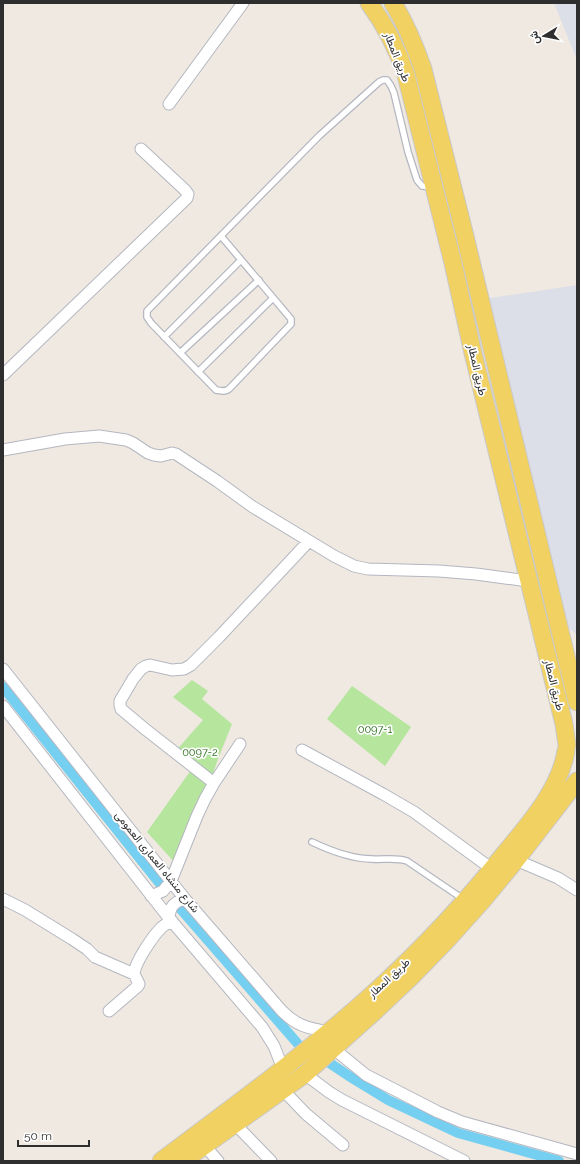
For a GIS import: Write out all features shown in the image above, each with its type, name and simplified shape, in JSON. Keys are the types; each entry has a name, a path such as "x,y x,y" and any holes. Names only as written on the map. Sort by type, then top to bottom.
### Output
{"main road":[{"name":"طريق المطار","path":"161,1161 283,1069 371,995 404,964 465,901 533,819 554,787 562,770 570,743 528,581 406,75 399,54 389,34 369,3"},
{"name":"طريق المطار","path":"393,3 409,32 423,69 464,232 577,702"},
{"path":"570,743 570,762 577,768"},
{"name":"طريق المطار","path":"183,1161 305,1074 390,998 443,945 483,900 577,782"}],"street":[{"path":"169,104 244,3"},
{"path":"3,375 187,198 188,194 185,190 141,149"},
{"path":"3,450 65,439 99,436 126,440 154,455 161,456 172,453 176,454 217,481 252,508 354,566 368,569 439,571 476,574 528,581"},
{"path":"214,783 121,709 120,701 133,679 141,669 146,666 150,665 172,670 184,669 191,665 309,541"},
{"name":"شارع منشاه العمارى العمومى","path":"3,669 185,899 289,1018 298,1024 309,1028 328,1032"},
{"path":"3,706 151,896 262,1027 274,1046 283,1069"},
{"path":"151,896 163,891 171,881 197,816 214,783 240,744"},
{"path":"302,750 414,812 492,869"},
{"path":"516,860 558,878 577,890"},
{"path":"3,899 25,910 72,939 87,949 95,957 134,974"},
{"path":"109,1012 138,986 134,974 138,962 153,937 170,919 170,911 173,905 178,901 185,899"},
{"path":"334,1049 366,1075 438,1112 462,1122 577,1154"},
{"path":"305,1074 342,1100 464,1161"},
{"path":"283,1090 306,1114 343,1145"},
{"path":"236,1124 271,1161"},
{"path":"204,1145 218,1161"}],"lane":[{"path":"221,236 291,319 291,324 226,391 216,390 198,372 148,319 147,311 319,136 383,80 387,80 390,83 394,93 408,152 417,180 422,186 434,187"},
{"path":"164,336 241,260"},
{"path":"180,353 258,280"},
{"path":"198,372 273,298"},
{"path":"312,842 335,852 359,858 373,860 394,858 402,859 465,901"}],"shaded area":[{"path":"554,3 577,3 577,60"},
{"path":"577,285 577,635 568,627 484,299"}],"green space":[{"name":"0097-2","path":"192,680 208,691 202,699 232,724 207,791 176,864 147,832 191,770 173,754 203,720 173,697"},
{"name":"0097-1","path":"352,686 411,727 385,766 327,719"}],"waterway":[{"path":"3,687 160,884"},
{"path":"178,906 298,1044"},
{"path":"328,1062 388,1100 458,1133 559,1161"}]}
